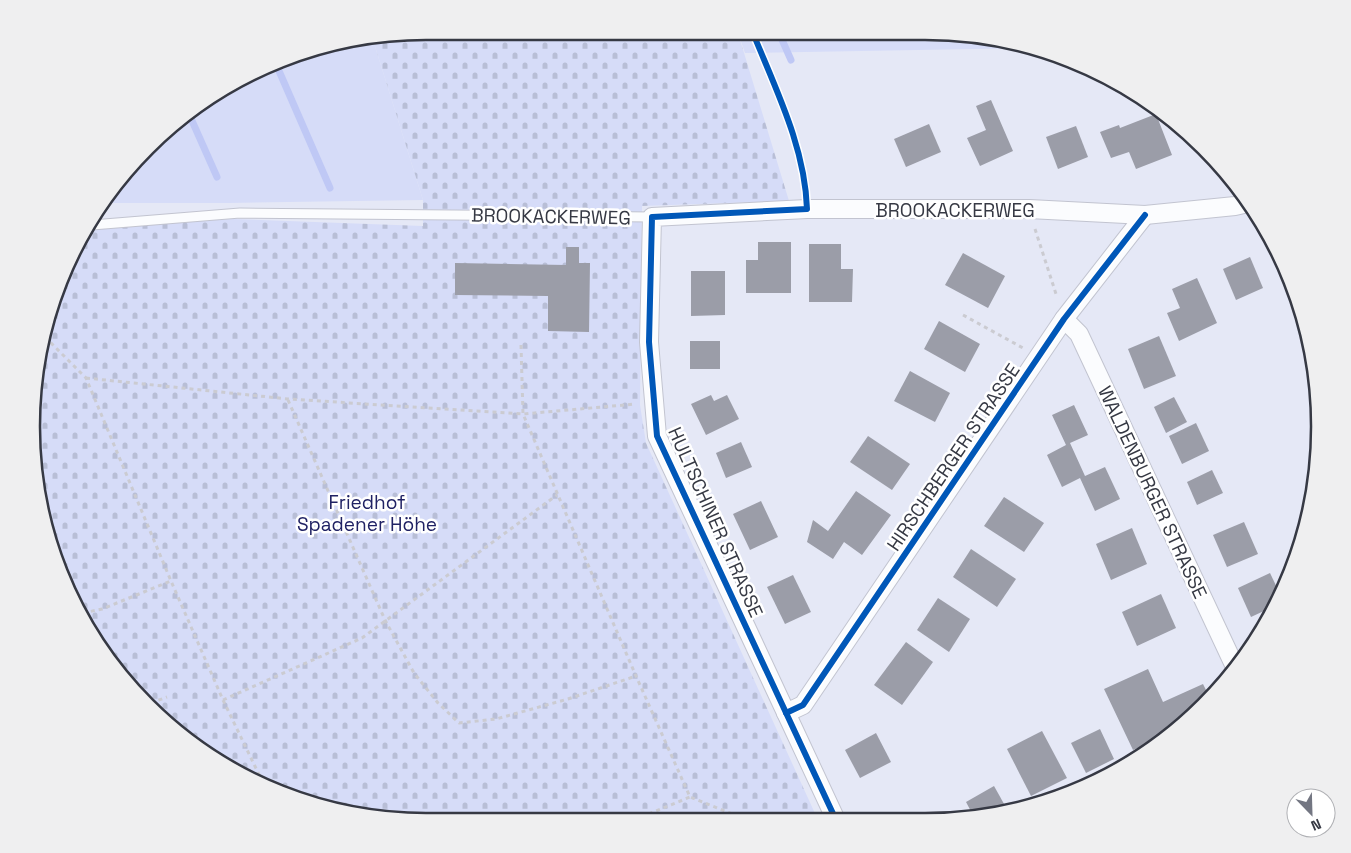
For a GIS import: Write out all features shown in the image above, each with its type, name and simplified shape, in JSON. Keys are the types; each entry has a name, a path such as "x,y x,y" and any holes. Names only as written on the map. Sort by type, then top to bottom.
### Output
{"street":[{"name":"BROOKACKERWEG","path":"652,217 807,209 1029,209 1145,216 1241,205"},
{"name":"HIRSCHBERGER STRASSE","path":"786,713 803,706 1064,319 1145,216"},
{"name":"HULTSCHINER STRASSE","path":"652,217 649,342 657,436 833,813"},
{"name":"WALDENBURGER STRASSE","path":"1064,319 1079,334 1232,661"}],"lane":[{"name":"BROOKACKERWEG","path":"97,225 240,213 652,217"}],"path":[{"path":"1029,209 1064,319"},
{"path":"963,314 1039,357"},
{"path":"49,341 86,378 171,582 223,700 259,774"},
{"path":"521,345 523,414 636,676 690,797 730,813"},
{"path":"86,378 288,399 523,414 654,403"},
{"path":"288,399 385,620 414,673 438,703 459,723 496,719 568,699 636,676"},
{"path":"223,700 362,638 558,495"},
{"path":"88,612 102,609 171,582"},
{"path":"155,702 167,697"},
{"path":"651,813 690,797"}],"green space":[{"name":"Friedhof Spadener Höhe","path":"426,40 740,40 789,201 642,206 640,405 646,443 815,813 426,813 376,810 326,800 279,784 256,773 233,761 191,733 153,700 120,662 105,641 92,620 69,574 53,527 43,477 40,426 43,376 53,326 69,279 94,230 129,225 233,219 423,226 423,200 374,43"},
{"path":"740,40 924,40 975,43 1006,48 745,53"},
{"path":"374,43 423,200 111,203 153,153 191,120 233,92 279,69 302,61 326,53"}],"building":[{"path":"991,100 1013,151 980,166 967,138 986,130 976,106"},
{"path":"1153,115 1158,118 1172,155 1136,169 1129,152 1111,158 1100,132 1119,125 1120,128"},
{"path":"929,124 941,152 906,167 894,139"},
{"path":"1076,126 1088,157 1058,169 1046,137"},
{"path":"758,242 791,242 791,293 746,293 746,260 758,260"},
{"path":"809,244 841,244 841,269 853,269 852,302 809,302"},
{"path":"566,247 579,247 579,263 590,263 589,332 548,331 548,296 455,295 455,263 566,265"},
{"path":"963,253 1005,276 988,308 945,285"},
{"path":"1250,257 1263,288 1236,300 1223,269"},
{"path":"691,271 725,271 725,315 691,316"},
{"path":"1197,278 1217,323 1179,341 1167,313 1180,308 1172,289"},
{"path":"939,321 980,344 965,372 924,349"},
{"path":"1159,336 1176,376 1144,389 1128,349"},
{"path":"690,341 720,341 720,369 690,369"},
{"path":"910,371 950,393 935,422 894,401"},
{"path":"711,395 714,401 727,395 739,419 706,435 691,404"},
{"path":"1174,397 1187,422 1166,433 1154,407"},
{"path":"1074,405 1088,435 1070,443 1085,476 1105,467 1120,499 1095,511 1080,478 1062,487 1047,455 1066,445 1052,415"},
{"path":"1196,423 1209,451 1182,464 1169,436"},
{"path":"868,436 910,464 892,490 850,462"},
{"path":"741,442 752,467 726,478 716,453"},
{"path":"1212,470 1223,493 1197,505 1187,482"},
{"path":"856,491 891,515 862,555 844,542 833,559 807,542 813,520 828,531"},
{"path":"1004,497 1044,523 1024,552 984,526"},
{"path":"761,501 778,537 750,550 733,514"},
{"path":"1244,522 1258,554 1227,567 1213,535"},
{"path":"1132,528 1147,564 1111,580 1096,544"},
{"path":"971,549 1016,579 997,607 953,577"},
{"path":"1270,573 1276,586 1264,611 1251,617 1238,588"},
{"path":"793,575 811,612 785,624 767,587"},
{"path":"1161,594 1176,628 1137,646 1122,612"},
{"path":"938,598 970,619 949,652 917,630"},
{"path":"906,642 933,662 902,705 874,685"},
{"path":"1148,669 1163,702 1203,684 1206,691 1160,733 1133,750 1104,689"},
{"path":"1100,729 1114,759 1086,773 1071,743"},
{"path":"1042,731 1067,778 1031,796 1007,749"},
{"path":"876,733 891,762 860,778 845,750"},
{"path":"994,786 1005,805 970,810 966,802"}],"waterway":[{"path":"782,40 791,60"},
{"path":"278,69 330,188"},
{"path":"192,120 217,177"}],"cycle path":[{"path":"756,40 780,97 795,141 801,163 807,209 652,217 649,342 657,436 833,813"},
{"path":"786,713 803,705 1064,319 1145,215"}]}
